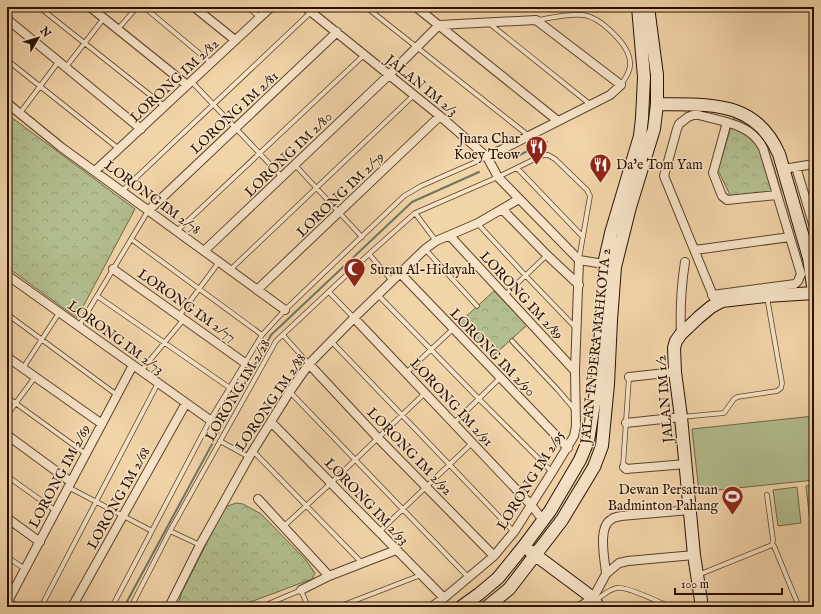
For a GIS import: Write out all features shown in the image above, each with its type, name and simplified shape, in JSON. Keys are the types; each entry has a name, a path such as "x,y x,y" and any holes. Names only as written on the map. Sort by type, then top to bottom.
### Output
{"street":[{"path":"90,7 189,83"},
{"path":"194,7 235,40"},
{"name":"LORONG IM 2/82","path":"95,172 270,7"},
{"path":"416,7 558,121"},
{"path":"633,7 645,27 656,7"},
{"name":"JALAN INDERA MAHKOTA 2","path":"487,607 509,589 562,520 594,467 602,446 608,384 615,268 630,207 654,129 657,75 645,27 638,7"},
{"name":"JALAN INDERA MAHKOTA 2","path":"461,607 498,578 524,546 543,520 580,460 588,441 597,385 604,289 604,264 611,233 640,136 644,77 645,27 648,7"},
{"name":"JALAN IM 2/3","path":"308,9 487,156 498,177 579,260"},
{"path":"7,19 141,129"},
{"path":"439,25 536,20 619,88 591,105 487,156"},
{"name":"LORONG IM 2/80","path":"204,251 390,75 439,25"},
{"name":"LORONG IM 2/81","path":"149,210 337,32"},
{"name":"LORONG IM 2/78","path":"7,103 61,147 285,310"},
{"path":"656,104 709,105 726,108 743,114 756,121 768,132 779,154 809,258 814,293"},
{"path":"693,115 699,115 727,122 750,131 760,143 777,195 801,274 800,278 795,284 714,299 666,181 664,172 677,129 683,120 693,115"},
{"name":"LORONG IM 2/79","path":"257,290 440,116"},
{"path":"727,122 712,173 722,196 727,200 777,195"},
{"path":"783,169 814,164"},
{"path":"796,167 814,227"},
{"name":"LORONG IM 2/88","path":"169,607 200,545 251,454 290,391 309,364 425,249 436,241 478,223 519,199"},
{"path":"502,209 579,285"},
{"name":"LORONG IM 2/89","path":"450,236 575,371"},
{"path":"695,250 790,237"},
{"path":"579,260 604,264"},
{"name":"LORONG IM 2/95","path":"431,607 494,556 514,532 568,448 574,436 579,260"},
{"path":"681,334 681,287 685,262"},
{"name":"LORONG IM 2/77","path":"113,269 245,363"},
{"name":"LORONG IM 2/90","path":"400,273 568,448"},
{"name":"LORONG IM 2/73","path":"7,275 210,420"},
{"name":"JALAN IM 1/2","path":"702,607 694,555 686,464 675,372 674,348 676,341 714,299 722,301 814,293"},
{"name":"LORONG IM 2/91","path":"354,318 531,505 543,520"},
{"path":"7,357 102,424"},
{"name":"LORONG IM 2/92","path":"309,364 378,438 494,556"},
{"name":"LORONG IM 2/69","path":"8,601 133,365"},
{"path":"629,377 675,372"},
{"name":"LORONG IM 2/68","path":"72,607 186,403"},
{"path":"626,423 681,417"},
{"name":"LORONG IM 2/93","path":"271,422 444,598"},
{"path":"7,436 70,484"},
{"path":"624,467 626,469 686,464"},
{"path":"258,499 282,527 329,576"},
{"path":"595,602 606,574 603,538 604,529 608,522 613,518 621,516 690,510"},
{"path":"7,518 40,542"},
{"path":"524,546 595,602"},
{"path":"300,590 329,576 396,550"},
{"path":"606,574 619,563 628,561 694,555"},
{"path":"579,607 595,602"}],"lane":[{"path":"39,7 164,106"},
{"path":"118,29 137,7"},
{"path":"144,7 211,63"},
{"path":"247,7 260,17"},
{"path":"366,7 529,136"},
{"path":"122,191 214,104 308,9"},
{"path":"536,20 570,15 583,15 591,17 606,27 619,40 629,54 631,61 630,69 619,88"},
{"path":"66,67 104,18"},
{"path":"488,22 591,105"},
{"path":"177,231 364,55"},
{"path":"7,60 119,149"},
{"path":"20,113 59,61"},
{"path":"189,83 214,104 282,177"},
{"path":"230,270 414,95"},
{"name":"LORONG IM 2/28","path":"140,607 135,605 134,601 170,530 276,341 415,213 548,155 555,159 587,190 590,196 583,237"},
{"path":"112,607 210,420 262,335 285,310 410,192 487,156"},
{"path":"295,166 362,237"},
{"path":"517,168 583,237 579,260"},
{"path":"79,326 149,210"},
{"path":"415,213 436,241"},
{"path":"478,223 525,275 577,328"},
{"path":"131,239 262,335"},
{"path":"425,249 477,306"},
{"path":"369,254 392,281"},
{"path":"504,296 547,255"},
{"path":"141,371 165,342 199,289 219,262"},
{"path":"329,292 354,318"},
{"path":"378,295 552,472"},
{"path":"97,296 230,388"},
{"path":"681,417 724,412 736,397 777,391 781,388 782,383 766,296"},
{"path":"23,368 60,312"},
{"path":"7,314 117,395"},
{"path":"406,373 454,328"},
{"path":"283,335 309,364"},
{"path":"331,341 514,532"},
{"path":"512,341 575,410"},
{"path":"7,415 35,377"},
{"path":"624,467 629,377"},
{"path":"454,423 500,378"},
{"path":"41,607 159,383"},
{"path":"290,391 468,578"},
{"path":"282,527 331,483 425,393"},
{"path":"7,397 86,454"},
{"path":"220,441 251,454 306,505 363,564"},
{"path":"378,532 472,442"},
{"path":"7,476 56,511"},
{"path":"70,484 96,502 152,531"},
{"path":"766,495 773,540 772,545 774,546 799,607"},
{"path":"170,530 200,545"},
{"path":"697,575 772,545"},
{"path":"7,557 25,570"},
{"path":"338,607 421,575"},
{"path":"595,602 612,589 626,588 670,607"},
{"path":"261,607 300,590 308,607"},
{"path":"8,601 18,607"}],"green space":[{"path":"7,114 135,209 77,318 7,267"},
{"path":"734,117 753,127 762,137 769,152 781,191 731,197 718,170"},
{"path":"494,291 527,325 492,357 460,322"},
{"path":"814,416 814,480 699,492 692,429"},
{"path":"814,485 814,522 810,522 806,486"},
{"path":"797,487 801,523 778,526 773,490"},
{"path":"236,503 243,504 261,514 305,559 315,573 312,579 237,607 177,607 182,592 225,507"}],"waterway":[{"path":"513,158 547,142"},
{"path":"124,607 271,335 412,202 479,172"}],"place":[{"name":"Juara Char Koey Teow","path":"536,166"},
{"name":"Da'e Tom Yam","path":"601,184"},
{"name":"Surau Al-Hidayah","path":"354,288"},
{"name":"Dewan Persatuan Badminton Pahang","path":"733,516"}]}
